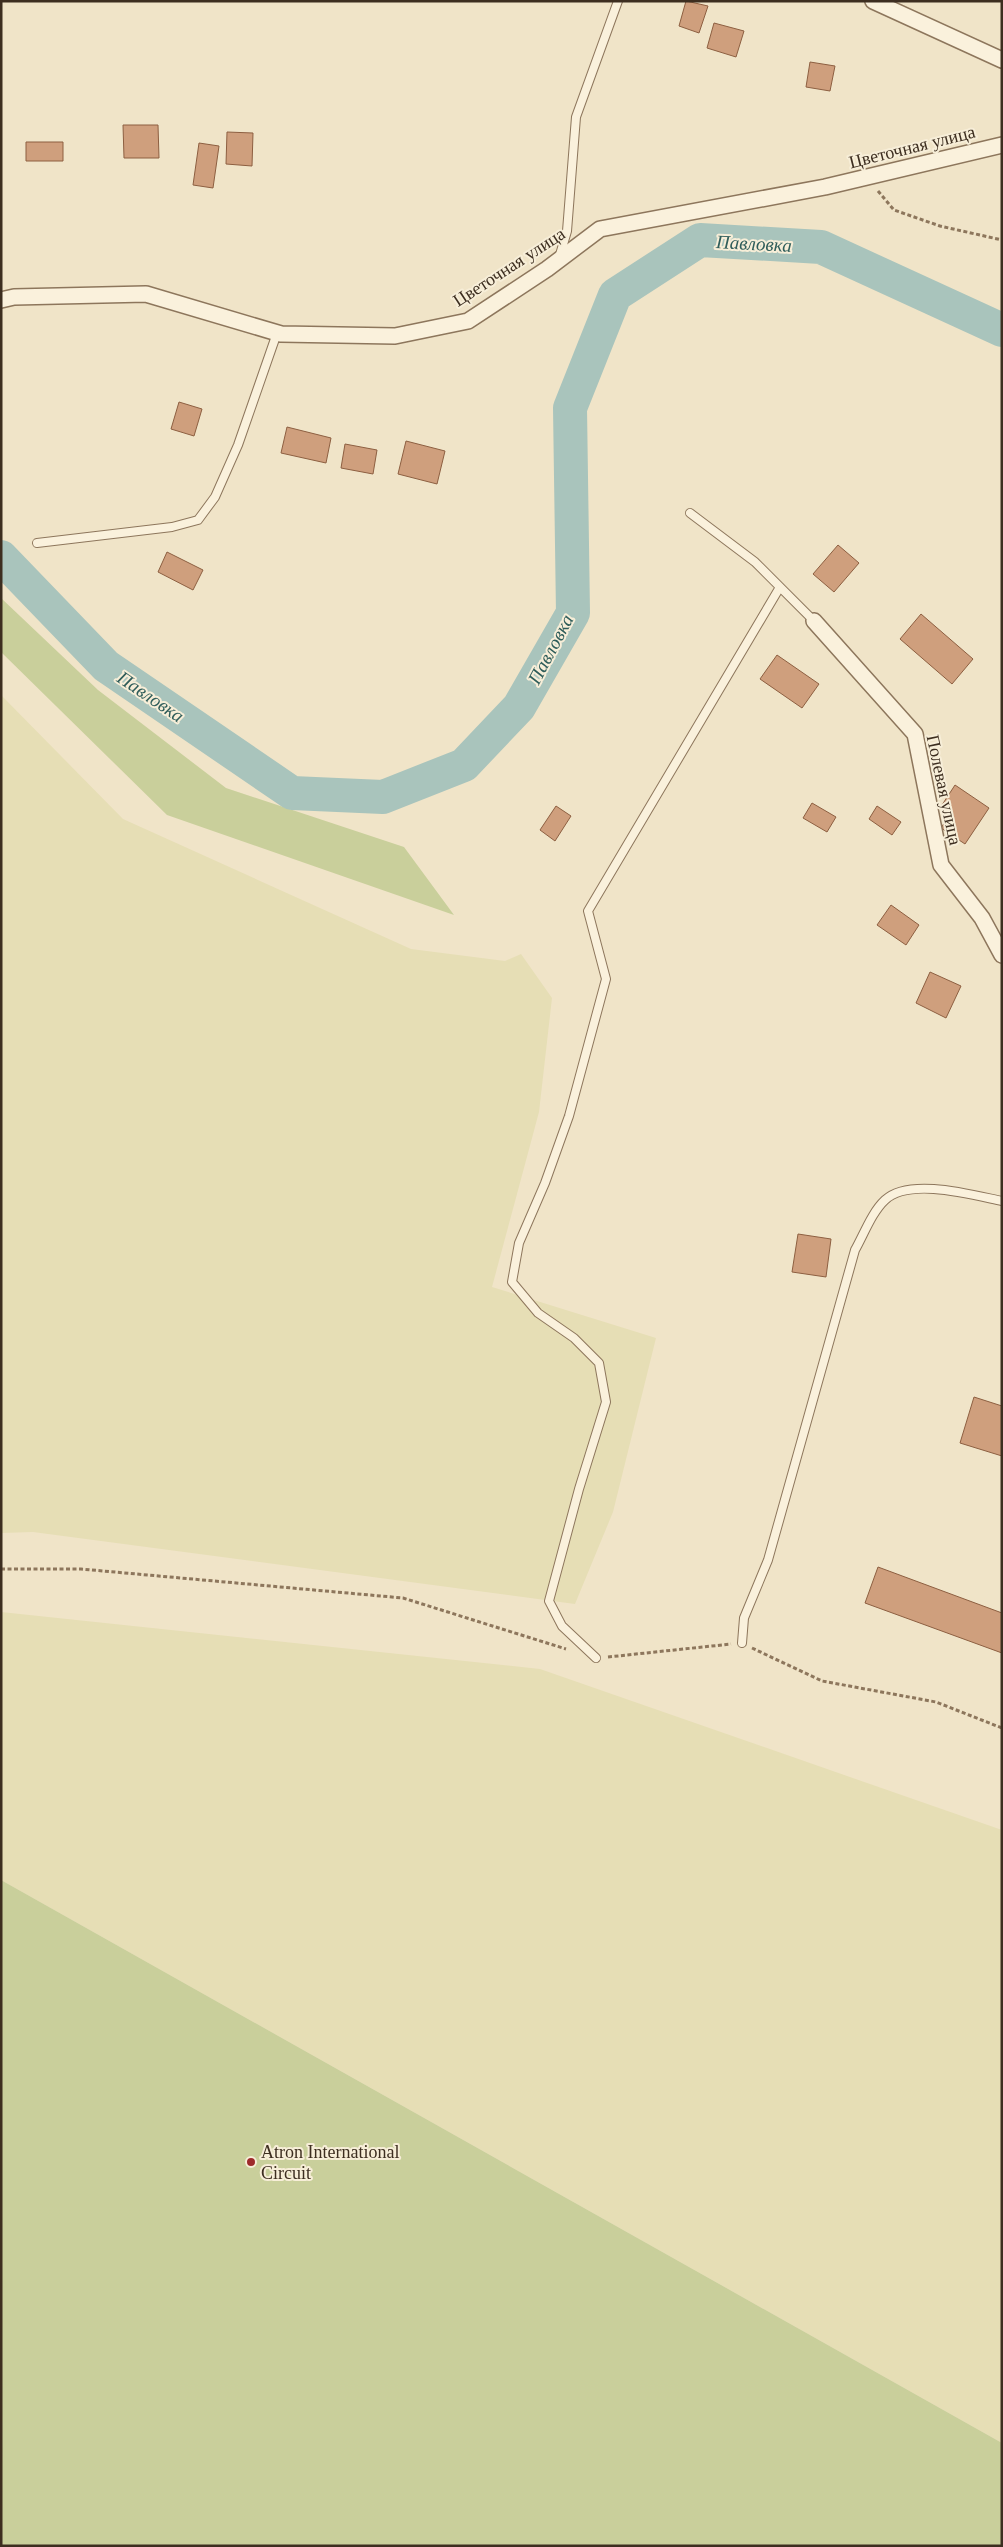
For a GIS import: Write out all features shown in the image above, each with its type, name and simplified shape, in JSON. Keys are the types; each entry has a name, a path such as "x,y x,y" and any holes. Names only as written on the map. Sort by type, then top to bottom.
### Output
{"street":[{"path":"873,1 1002,60"},
{"name":"Цветочная улица","path":"1,300 14,297 146,294 277,333 395,336 468,321 559,260 600,229 825,187 1002,144"},
{"name":"Полевая улица","path":"814,621 915,734 941,865 982,918 1002,955"}],"lane":[{"path":"559,260 567,231 576,116 618,1"},
{"path":"37,543 172,527 198,520 214,497 238,446 277,333"},
{"path":"690,514 755,562 814,621"},
{"path":"596,1658 562,1626 550,1601 579,1489 606,1402 599,1363 574,1338 538,1312 512,1282 519,1243 545,1183 569,1116 606,979 588,911 780,587"},
{"path":"742,1643 744,1618 768,1560 855,1250 874,1216 885,1199 905,1190 952,1190 1002,1201"}],"path":[{"path":"866,177 894,210 940,226 1002,240"},
{"path":"1,1569 81,1569 403,1598 568,1650"},
{"path":"596,1658 742,1643 822,1681 936,1702 1002,1728"}],"shaded area":[{"path":"1,695 123,819 411,949 505,961 521,954 552,998 539,1112 492,1287 656,1338 613,1512 575,1604 33,1532 1,1533"},
{"path":"1,1612 540,1669 1002,1830 1002,2443 1,1880"}],"green space":[{"path":"1,598 98,690 226,788 404,847 454,915 167,815 1,652"},
{"name":"Atron International Circuit","path":"1,1880 1002,2443 1002,2546 1,2546"}],"building":[{"path":"686,1 708,6 699,33 679,26"},
{"path":"714,23 744,31 736,57 707,48"},
{"path":"810,62 835,66 830,91 806,87"},
{"path":"123,125 158,125 159,158 124,158"},
{"path":"227,132 253,133 252,166 226,164"},
{"path":"26,142 63,142 63,161 26,161"},
{"path":"199,143 219,146 213,188 193,185"},
{"path":"179,402 202,409 194,436 171,429"},
{"path":"287,427 331,438 326,463 281,453"},
{"path":"406,441 445,451 437,484 398,474"},
{"path":"345,444 377,450 373,474 341,468"},
{"path":"838,545 859,563 834,592 813,574"},
{"path":"167,552 203,570 193,590 158,572"},
{"path":"921,614 973,659 952,684 900,639"},
{"path":"777,655 819,684 802,708 760,679"},
{"path":"955,785 989,808 965,844 941,828 952,811 942,805"},
{"path":"812,803 836,817 827,832 803,818"},
{"path":"556,806 571,816 555,841 540,830"},
{"path":"877,806 901,822 892,835 869,819"},
{"path":"891,905 919,925 906,945 877,925"},
{"path":"930,972 961,986 946,1018 916,1003"},
{"path":"798,1234 831,1239 826,1277 792,1272"},
{"path":"974,1397 1002,1406 1002,1456 960,1443"},
{"path":"878,1567 1002,1613 1002,1653 865,1603"}],"waterway":[{"name":"Павловка","path":"1,557 106,666 292,793 383,797 464,765 519,707 573,613 570,408 615,295 700,240 821,247 1002,330"}],"place":[{"name":"Atron International Circuit","path":"251,2162"}]}
